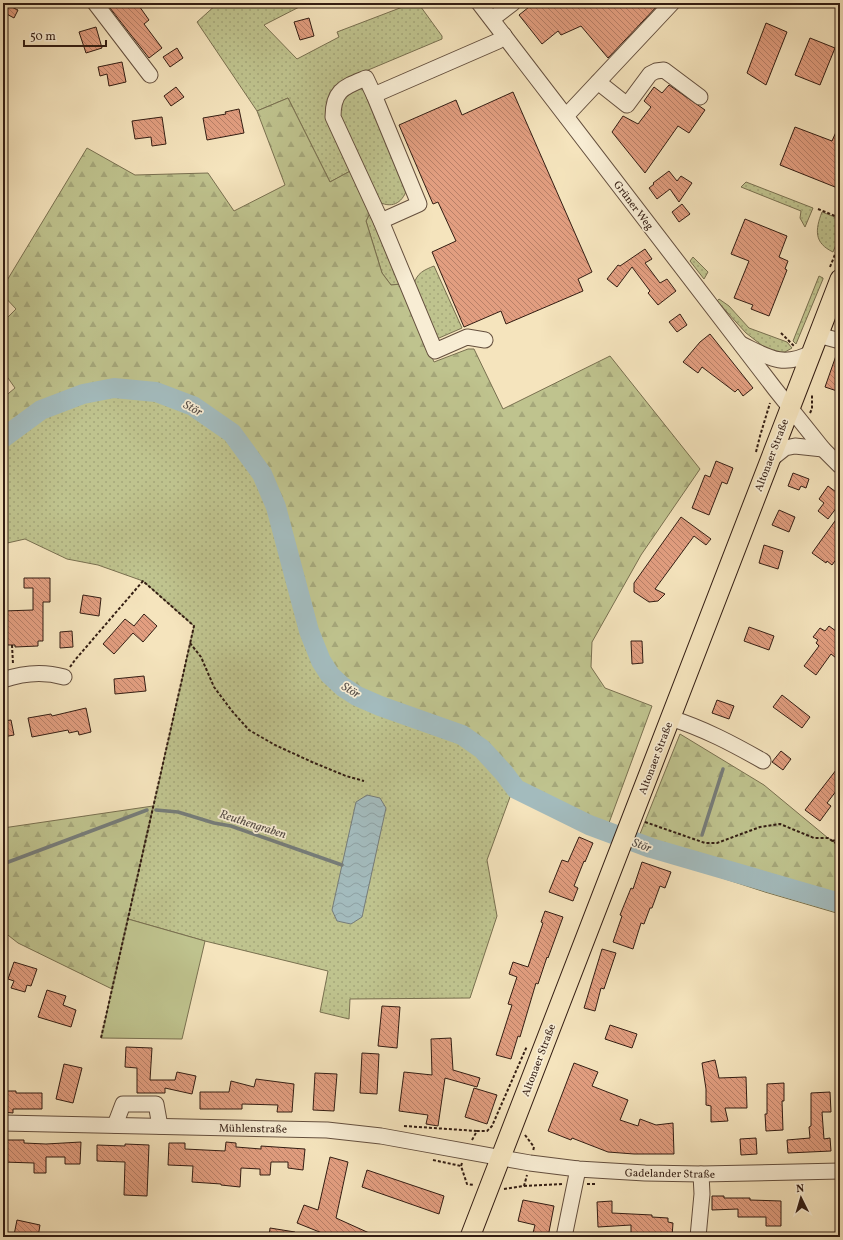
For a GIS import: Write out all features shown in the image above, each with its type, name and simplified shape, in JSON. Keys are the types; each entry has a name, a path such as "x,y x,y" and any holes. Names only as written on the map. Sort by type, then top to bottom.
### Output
{"main road":[{"name":"Altonaer Straße","path":"470,1237 500,1157 630,832 670,718 790,407 804,352 818,335 840,279"}],"street":[{"path":"95,3 150,74"},
{"name":"Grüner Weg","path":"480,3 739,342 823,449 840,466"},
{"path":"492,19 513,3"},
{"path":"566,116 672,3"},
{"path":"374,95 498,41 504,35"},
{"path":"598,82 628,105 650,74 656,70 664,70 700,97"},
{"path":"380,221 418,204 366,78 347,86 340,92 335,99 333,117 436,351 467,337 485,340"},
{"path":"818,335 840,341"},
{"path":"739,342 768,357 786,361 799,359 804,352"},
{"path":"770,460 786,448 795,446 823,449"},
{"path":"3,680 35,673 52,674 64,677"},
{"path":"670,718 701,729 730,742 764,761"},
{"path":"115,1125 124,1104 156,1104 160,1126"},
{"name":"Mühlenstraße","path":"3,1123 327,1130 363,1133 500,1157"},
{"name":"Gadelander Straße","path":"500,1157 530,1163 578,1169 645,1174 840,1171"},
{"path":"564,1237 578,1169"},
{"path":"698,1237 702,1194 701,1174"}],"path":[{"path":"818,209 840,218"},
{"path":"781,334 794,346 804,352"},
{"path":"64,677 75,660 143,581 194,626 101,1038"},
{"path":"190,643 201,657 214,687 249,730 275,745 312,762 346,776 364,781"},
{"path":"8,665 13,665 12,645"},
{"path":"630,832 705,843 718,843 760,827 780,824 814,838 828,838 840,846"},
{"path":"832,841 840,839"},
{"path":"467,1184 461,1166 477,1131 487,1131 492,1126 529,1040"},
{"path":"524,1186 575,1184"}],"green space":[{"path":"218,3 307,3 264,25 297,59 339,37 337,32 413,3 418,3 442,36 442,39 342,81 333,90 354,169 330,182 288,98 257,111 197,22"},
{"path":"357,88 362,89 367,93 407,189 402,198 395,204 387,205 377,201 337,116 339,100"},
{"path":"288,98 330,182 354,169 371,211 366,221 382,273 391,285 401,284 434,362 468,349 474,349 503,409 610,356 700,469 641,555 592,642 591,667 605,688 652,706 606,831 589,825 516,789 504,773 482,749 462,735 380,706 357,696 343,687 330,675 321,661 309,631 276,507 262,474 232,433 193,406 156,392 114,388 83,394 41,410 3,438 3,398 15,388 3,371 3,322 16,309 3,295 3,287 87,148 135,175 208,173 234,211 285,185 257,111"},
{"path":"746,182 813,208 805,227 800,218 801,211 741,187"},
{"path":"371,211 401,284 391,285 382,273 366,221"},
{"path":"822,212 840,219 840,235 833,252 819,240 817,230"},
{"path":"693,257 708,272 704,279 690,261"},
{"path":"434,266 462,328 439,338 437,338 414,284 421,272"},
{"path":"819,276 823,279 796,344 793,341"},
{"path":"719,299 729,306 749,328 787,342 792,348 785,352 775,353 768,350 746,333 717,301"},
{"path":"114,388 156,392 193,406 232,433 262,474 276,507 309,631 321,661 357,696 380,706 462,735 482,749 504,773 516,789 510,797 487,860 497,916 470,998 350,999 349,1019 320,1012 328,971 205,941 128,919 194,626 143,581 98,565 67,559 25,539 3,544 3,438 41,410 83,394"},
{"path":"680,734 764,785 828,838 840,846 840,914 765,892 634,849"},
{"path":"153,806 112,989 18,943 4,932 3,828"},
{"path":"128,919 205,941 182,1039 101,1038"}],"water":[{"path":"367,795 380,798 386,808 362,917 351,924 337,921 332,910 356,802"}],"building":[{"path":"3,3 18,10 14,18 3,12"},
{"path":"106,3 137,3 149,20 144,24 162,48 149,58"},
{"path":"534,3 660,3 608,58 581,26 561,35 558,31 542,44 519,15"},
{"path":"309,18 314,36 300,40 294,22"},
{"path":"766,23 787,32 766,85 747,73"},
{"path":"96,27 102,48 86,53 79,32"},
{"path":"810,38 835,48 820,85 795,75"},
{"path":"177,48 183,58 170,67 163,57"},
{"path":"122,62 126,82 109,86 107,74 100,76 98,67"},
{"path":"669,85 705,110 689,133 678,126 645,173 612,132 623,116 638,124 651,107 644,101 654,87 662,93"},
{"path":"176,87 184,97 171,106 164,96"},
{"path":"513,92 592,272 578,279 583,291 506,324 501,311 464,327 432,252 456,241 438,202 433,204 399,125 456,100 462,115"},
{"path":"239,109 244,133 207,140 203,118 226,114 225,112"},
{"path":"162,117 166,144 152,146 151,137 135,139 132,121"},
{"path":"840,123 840,189 780,165 795,127 832,141"},
{"path":"669,171 677,181 681,176 692,183 679,202 670,189 657,199 649,188 654,184 653,183"},
{"path":"682,204 690,214 679,222 672,212"},
{"path":"745,219 787,236 779,257 788,261 785,269 787,270 769,316 751,309 753,305 734,298 749,261 731,254"},
{"path":"645,249 652,259 645,263 660,283 667,279 676,291 658,305 648,293 650,291 632,267 617,287 607,279 618,265 620,266"},
{"path":"680,314 687,325 677,332 669,322"},
{"path":"710,334 753,388 743,396 738,389 735,392 702,367 698,373 683,362 700,342"},
{"path":"838,350 840,350 840,392 825,387"},
{"path":"716,461 733,468 727,484 722,482 709,515 692,508 705,475 710,477"},
{"path":"793,473 809,479 806,488 801,486 799,490 788,486"},
{"path":"828,486 840,495 840,503 828,519 818,511 824,503 819,499"},
{"path":"779,510 795,517 789,532 772,525"},
{"path":"840,514 840,554 832,565 827,561 826,563 812,553"},
{"path":"681,517 711,539 706,545 694,536 655,589 665,594 658,601 649,602 634,592 634,583"},
{"path":"764,545 783,551 778,569 759,563"},
{"path":"24,578 50,578 50,602 43,602 43,641 38,641 38,646 15,647 15,645 3,645 3,611 33,610 33,588 24,588"},
{"path":"83,595 101,598 99,616 80,613"},
{"path":"144,614 157,626 143,642 133,633 114,654 103,644 125,619 134,626"},
{"path":"829,626 840,634 840,661 831,654 816,675 804,666 819,646 816,643 818,640 813,637 820,628 825,631"},
{"path":"749,627 774,636 769,650 744,641"},
{"path":"72,631 73,647 60,648 60,632"},
{"path":"631,641 642,641 643,663 632,664"},
{"path":"144,676 146,691 115,694 114,679"},
{"path":"782,695 810,717 802,728 773,707"},
{"path":"717,700 734,706 729,719 712,713"},
{"path":"86,708 91,732 79,735 78,731 69,733 68,730 32,737 28,718 51,714 52,716"},
{"path":"11,720 14,735 3,737 3,721"},
{"path":"781,751 791,759 783,770 772,762"},
{"path":"840,765 840,786 827,803 831,806 820,821 805,810"},
{"path":"579,837 593,843 574,886 578,888 573,901 549,892 562,860 568,862"},
{"path":"642,862 671,872 665,888 660,886 644,924 641,923 633,949 613,942 622,916 620,915 631,888 633,889"},
{"path":"545,911 563,917 538,984 536,983 520,1037 518,1036 511,1059 496,1055 512,1005 508,1004 517,977 509,974 513,962 528,967 543,923 541,922"},
{"path":"602,949 616,953 604,989 601,988 595,1011 584,1008"},
{"path":"14,962 37,969 31,986 27,985 25,992 11,988 14,981 8,979"},
{"path":"47,990 66,996 63,1005 76,1010 71,1027 38,1017"},
{"path":"382,1006 400,1007 397,1048 378,1046"},
{"path":"610,1025 637,1034 632,1048 605,1039"},
{"path":"451,1038 453,1070 480,1078 477,1087 445,1078 438,1126 426,1124 428,1115 399,1111 404,1072 432,1075 431,1039"},
{"path":"126,1047 152,1048 150,1080 175,1080 177,1072 196,1076 192,1094 165,1088 165,1093 137,1093 137,1068 125,1067"},
{"path":"362,1053 379,1054 377,1094 360,1093"},
{"path":"715,1060 719,1078 746,1077 747,1108 725,1108 728,1121 711,1122 711,1106 706,1105 706,1089 702,1063"},
{"path":"574,1063 598,1072 592,1086 628,1100 620,1120 638,1126 640,1119 656,1125 673,1123 674,1154 634,1154 608,1152 572,1138 571,1140 548,1131"},
{"path":"64,1064 82,1068 73,1103 56,1099"},
{"path":"315,1073 337,1074 334,1111 313,1110"},
{"path":"256,1079 294,1084 292,1112 277,1112 278,1105 242,1104 242,1109 200,1109 200,1092 229,1092 231,1081 254,1087"},
{"path":"784,1083 784,1101 782,1101 783,1130 766,1131 765,1114 767,1114 767,1084"},
{"path":"474,1088 497,1095 487,1124 465,1117"},
{"path":"3,1091 16,1091 16,1093 42,1093 42,1109 13,1109 13,1113 3,1112"},
{"path":"830,1092 831,1112 822,1112 824,1139 830,1138 831,1151 788,1153 787,1140 810,1138 809,1127 811,1126 811,1093"},
{"path":"756,1138 757,1154 741,1155 740,1139"},
{"path":"6,1140 24,1140 24,1143 46,1144 81,1142 80,1164 65,1164 65,1157 46,1157 46,1173 34,1173 34,1163 3,1162 3,1150 6,1150"},
{"path":"226,1142 236,1143 236,1147 261,1149 261,1146 305,1149 303,1170 288,1168 288,1162 271,1162 270,1175 260,1175 260,1169 241,1168 240,1187 192,1182 193,1166 168,1165 169,1143 185,1143 185,1149 225,1151"},
{"path":"125,1144 149,1145 147,1196 124,1195 125,1162 97,1161 97,1145 125,1146"},
{"path":"330,1157 348,1162 336,1218 378,1237 332,1237 297,1223 304,1205 318,1210"},
{"path":"367,1170 444,1196 439,1214 362,1187"},
{"path":"712,1196 724,1196 724,1198 750,1198 750,1200 781,1201 781,1226 766,1226 766,1217 738,1217 738,1209 712,1210"},
{"path":"523,1200 554,1206 548,1237 532,1237 535,1225 518,1221"},
{"path":"612,1201 612,1213 652,1215 652,1217 668,1218 668,1222 673,1223 672,1237 631,1237 631,1225 598,1227 597,1202"},
{"path":"17,1220 40,1225 38,1237 14,1235"},
{"path":"270,1228 295,1232 295,1237 269,1237"}],"waterway":[{"name":"Stör","path":"3,438 41,410 83,394 114,388 156,392 193,406 232,433 262,474 276,507 309,631 321,661 330,675 343,687 357,696 380,706 462,735 482,749 504,773 516,789 589,825 651,848 840,903"},
{"path":"702,835 723,769"},
{"name":"Reuthengraben","path":"3,864 147,810"},
{"name":"Reuthengraben","path":"156,810 178,812 214,823 231,826 342,865"}]}
